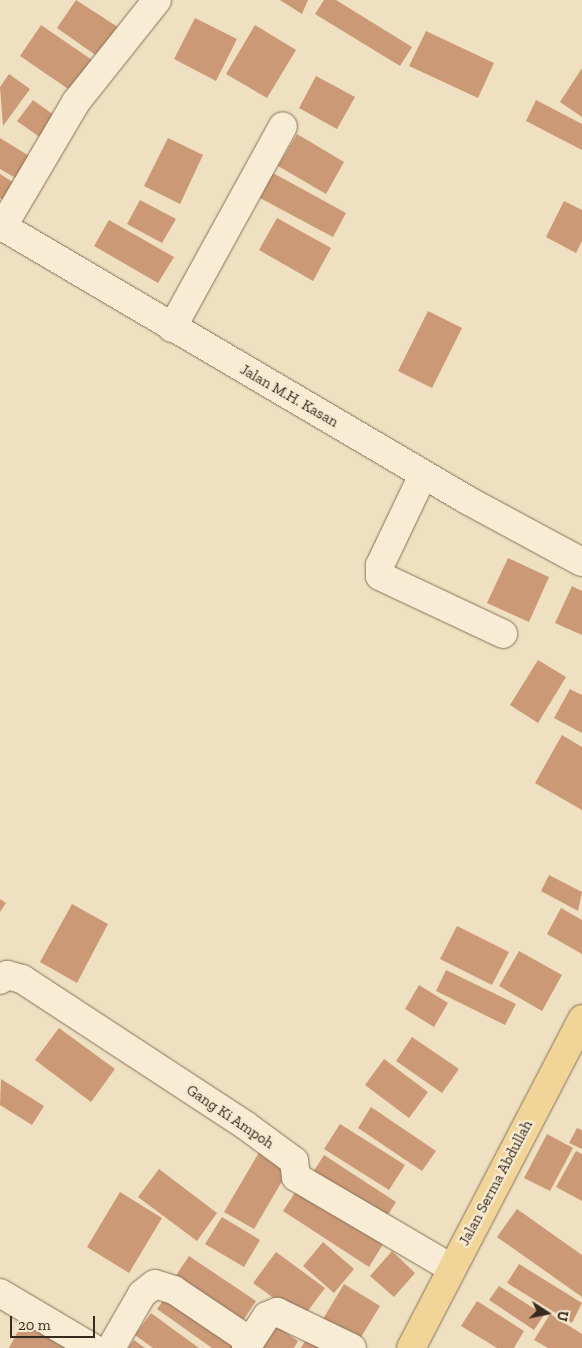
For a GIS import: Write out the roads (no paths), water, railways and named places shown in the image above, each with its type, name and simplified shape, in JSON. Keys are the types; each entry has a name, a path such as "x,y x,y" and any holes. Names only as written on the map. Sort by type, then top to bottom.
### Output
{"main road":[{"name":"Jalan Serma Abdullah","path":"411,1348 582,1019"}],"street":[{"path":"1,225 76,102 157,0"},
{"path":"172,328 282,126"},
{"name":"Jalan M.H. Kasan","path":"1,225 423,475 582,562"},
{"path":"423,475 380,565 380,576 503,634"},
{"name":"Gang Ki Ampoh","path":"0,980 7,975 22,979 245,1125 294,1161 296,1177 451,1268"},
{"path":"111,1348 142,1294 155,1284 174,1290 248,1344 267,1316 276,1312 352,1348"},
{"path":"0,1293 93,1348"}]}
